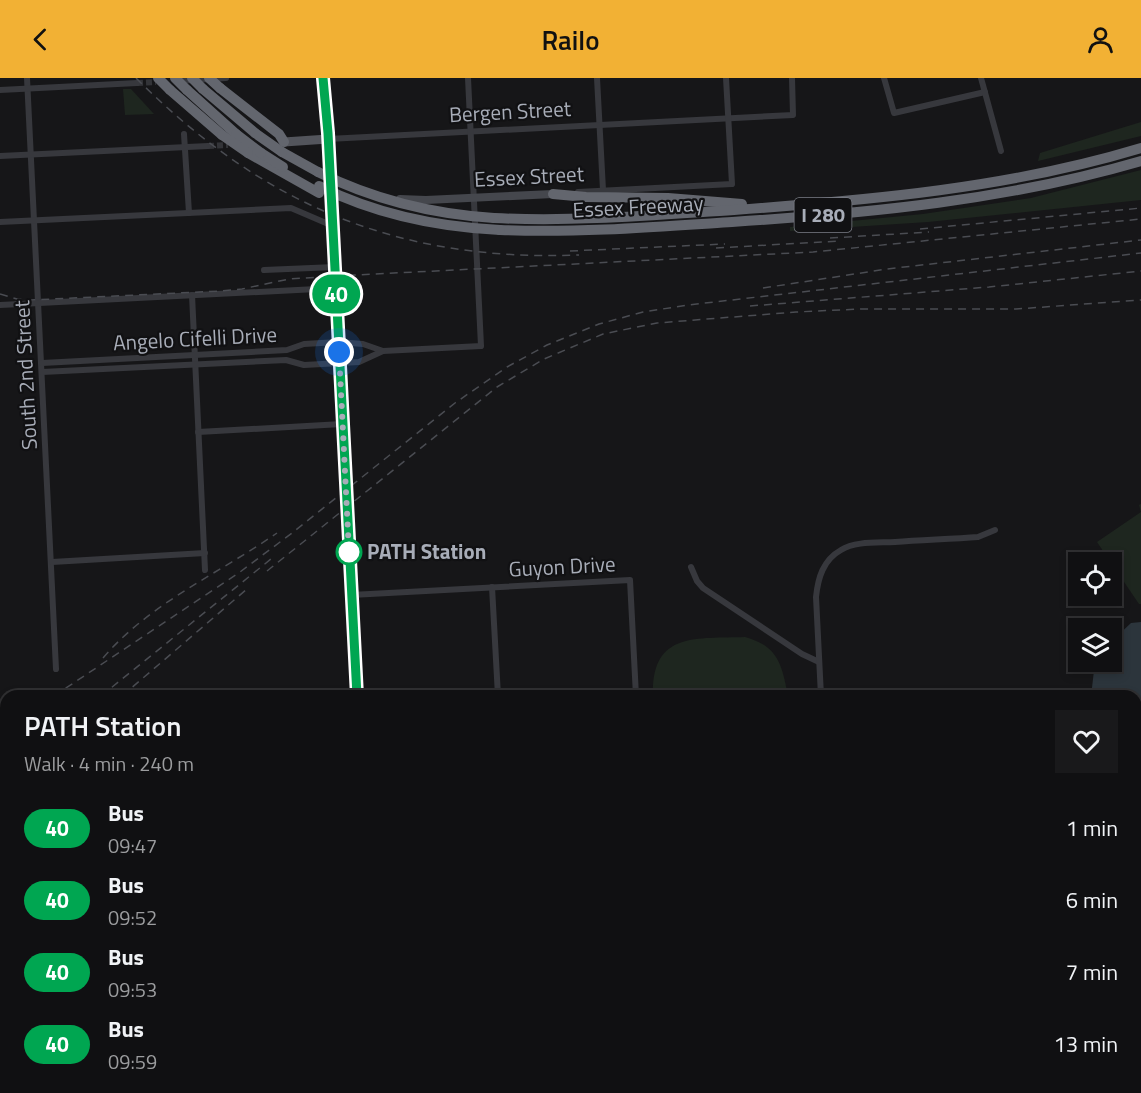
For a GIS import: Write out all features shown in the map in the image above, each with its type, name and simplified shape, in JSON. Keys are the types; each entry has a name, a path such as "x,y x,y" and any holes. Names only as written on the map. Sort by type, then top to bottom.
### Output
{"highway":[{"name":"Essex Freeway","path":"175,78 236,134 319,190 391,214 440,225 500,230 579,230 689,225 896,208 1014,192 1141,161"},
{"name":"Essex Freeway","path":"192,78 255,133 283,147 318,172 356,189 394,202 443,213 494,218 603,217 853,200 982,184 1061,169 1141,148"},
{"path":"209,78 223,83 277,132 283,147"},
{"path":"157,80 225,140 278,172 319,190"},
{"path":"553,194 586,197 676,198 743,204 760,208"}],"main road":[{"path":"323,78 330,186"},
{"name":"Bergen Street","path":"283,147 328,139"},
{"path":"332,223 357,690"}],"street":[{"name":"South 2nd Street","path":"27,78 56,669"},
{"path":"468,78 475,198"},
{"path":"597,78 603,190"},
{"path":"726,78 728,119"},
{"name":"Bergen Street","path":"328,139 793,115 792,78"},
{"path":"884,78 894,113 985,92"},
{"path":"981,78 1001,151"},
{"path":"157,80 223,83"},
{"path":"0,90 137,83"},
{"name":"Essex Street","path":"330,186 410,200 732,184 728,119"},
{"path":"184,134 189,213"},
{"name":"Bergen Street","path":"225,140 283,147"},
{"path":"0,156 208,146"},
{"name":"Angelo Cifelli Drive","path":"42,363 287,351 304,344 338,342 363,344 383,351 481,346 475,198"},
{"path":"0,222 291,208 332,223"},
{"path":"264,270 335,267"},
{"path":"0,305 336,288"},
{"path":"192,295 205,570"},
{"name":"Angelo Cifelli Drive","path":"42,372 286,360 304,364 339,363 363,361 383,351"},
{"path":"198,432 342,426"},
{"path":"821,690 818,582 822,570 838,551 846,547 870,543 978,537 995,530"},
{"path":"52,562 205,553"},
{"path":"691,567 703,588 802,654 819,662"},
{"name":"Guyon Drive","path":"351,595 630,580 636,690"},
{"path":"492,587 498,690"}],"shaded area":[{"path":"123,89 131,89 154,114 125,115"},
{"path":"1141,122 1141,136 1038,161 1040,153"},
{"path":"1141,170 1141,200 928,222 790,231 790,227 923,214 1031,198"},
{"path":"1141,512 1141,604 1122,579 1122,552 1104,552 1097,542"},
{"path":"1141,622 1141,690 1092,690 1094,672 1122,672 1122,632 1131,623"},
{"path":"745,637 765,646 777,658 787,690 653,690 654,675 660,660 668,649 694,639"}],"tunnel":[{"path":"137,83 156,82"},
{"path":"208,146 228,145"},
{"path":"330,186 332,219"}],"railway":[{"path":"136,78 184,122 233,160 284,192 337,217 393,236 451,248 513,255 579,255"},
{"path":"920,229 1141,208"},
{"path":"0,294 31,300 220,291 289,279 813,252 1141,219"},
{"path":"830,238 929,232"},
{"path":"763,288 887,269 1141,240"},
{"path":"716,248 839,241"},
{"path":"570,251 725,244"},
{"path":"63,690 240,572 455,403 507,367 547,345 599,324 643,312 688,305 1141,253"},
{"path":"750,306 989,287 1141,271"},
{"path":"267,571 497,387 544,359 603,334 657,323 796,312 861,309 1016,309 1141,300"},
{"path":"103,658 142,621 163,605 277,533"},
{"path":"108,690 271,559"},
{"path":"129,690 247,589"}],"bus line":[{"name":"40","path":"323,78 328,133 357,690"}],"place":[{"name":"PATH Station","path":"349,552"}],"route":[{"path":"339,352 349,552"}]}
